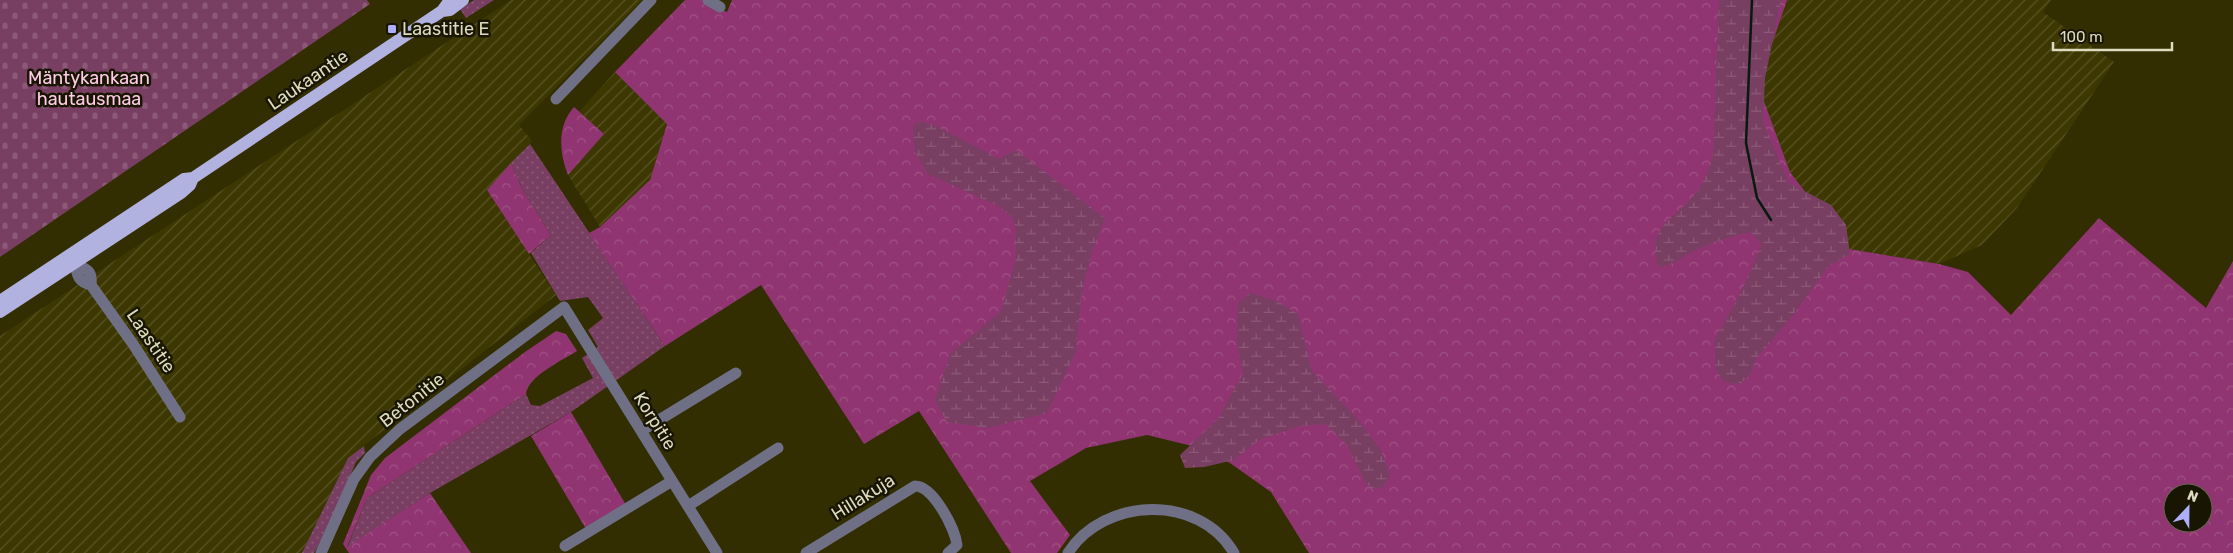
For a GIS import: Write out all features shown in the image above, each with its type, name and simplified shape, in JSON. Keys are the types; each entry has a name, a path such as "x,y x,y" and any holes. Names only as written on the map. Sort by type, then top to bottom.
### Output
{"main road":[{"name":"Laukaantie","path":"0,301 181,193 190,185 193,178 446,5 450,10 463,0"},
{"name":"Laukaantie","path":"0,312 73,259"}],"street":[{"path":"556,98 651,0"},
{"path":"708,0 720,7"},
{"name":"Laastitie","path":"73,259 78,278 84,283 91,285 133,344 180,417"},
{"name":"Korpitie","path":"564,307 717,553"},
{"name":"Betonitie","path":"322,553 354,479 370,457 400,430 564,307"},
{"path":"641,431 736,373"},
{"path":"688,506 778,448"},
{"path":"565,546 672,481"},
{"name":"Hillakuja","path":"806,553 915,486 920,486 934,498 956,534 957,545 948,553"},
{"path":"1068,553 1085,533 1100,522 1120,513 1138,509 1156,509 1181,514 1200,521 1214,531 1234,553"}],"shaded area":[{"path":"511,0 642,0 519,125 532,141 487,190 556,295 348,458 302,553 0,553 0,336"},
{"path":"1787,0 2051,0 2043,12 2114,62 2017,208 1982,245 1939,264 1849,249 1790,172 1758,85"},
{"path":"615,72 667,123 650,180 600,227 568,175 604,134 579,112"}],"green space":[{"name":"Mäntykankaan hautausmaa","path":"0,0 367,0 370,4 0,257"},
{"path":"474,0 494,0 466,18 460,9"},
{"path":"685,0 702,0 727,12 732,0 1787,0 1758,85 1790,172 1849,249 1939,264 1968,272 2011,315 2099,218 2206,308 2233,261 2233,553 1309,553 1271,492 1213,451 1147,435 1086,448 1030,481 1070,535 1057,553 1011,553 919,411 864,444 761,285 665,346 589,233 600,227 650,180 667,124 615,72"},
{"path":"1719,0 1781,0 1765,78 1763,122 1789,183 1831,205 1846,225 1850,254 1829,266 1790,319 1756,359 1750,375 1740,384 1724,382 1715,368 1715,340 1741,292 1762,244 1750,232 1705,246 1662,267 1657,263 1656,249 1660,230 1698,190 1706,176 1713,156"},
{"path":"574,107 604,134 568,175 561,148 561,140 568,114"},
{"path":"920,122 932,124 999,159 1016,150 1105,218 1092,251 1081,297 1076,352 1047,413 988,428 947,422 935,400 950,354 1001,311 1016,258 1016,230 1012,217 1000,207 928,174 915,153 914,124"},
{"path":"530,144 665,346 571,412 430,493 347,548 367,498 526,394 531,405 540,406 593,378 582,358 598,347 588,330 603,318 588,297 560,301 531,253 551,235 522,189 511,163"},
{"path":"511,163 522,189 551,235 529,254 487,190"},
{"path":"1250,293 1279,302 1298,314 1312,371 1355,416 1381,450 1390,476 1383,487 1372,489 1365,481 1347,445 1326,424 1300,426 1259,440 1234,460 1204,467 1185,468 1180,455 1218,419 1243,373 1237,341 1238,304"},
{"path":"556,331 566,334 577,351 539,375 528,387 526,394 367,498 347,547 430,493 471,553 349,553 343,544 371,475 385,458 525,352"},
{"path":"571,412 626,505 586,529 531,436"},
{"path":"364,446 365,453 356,462 326,532 314,553 302,553 348,458"}],"waterway":[{"path":"1752,0 1746,143 1757,198 1771,220"}],"place":[{"name":"Laastitie E","path":"392,29"}]}
